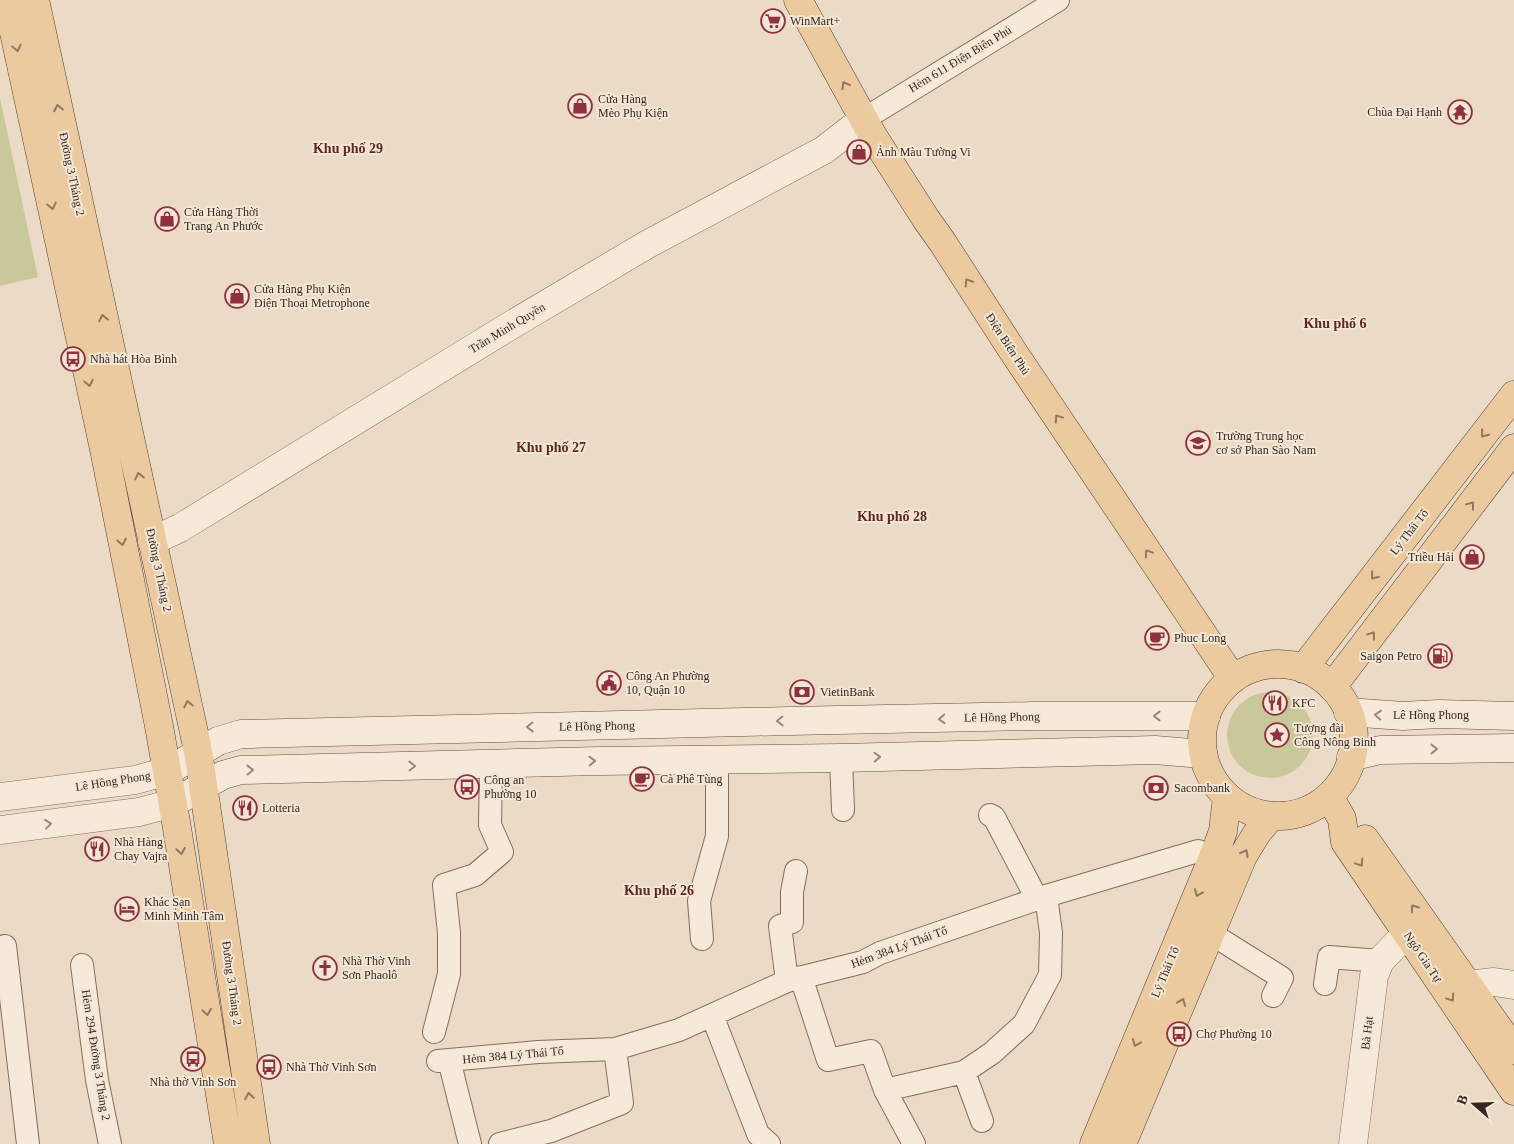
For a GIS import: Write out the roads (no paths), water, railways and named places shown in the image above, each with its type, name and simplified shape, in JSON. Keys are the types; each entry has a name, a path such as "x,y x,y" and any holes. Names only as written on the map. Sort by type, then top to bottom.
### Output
{"main road":[{"path":"7,0 104,449 168,771 228,1144"},
{"name":"Đường 3 Tháng 2","path":"35,0 198,751 256,1144"},
{"name":"Điện Biên Phủ","path":"798,0 864,119 1014,353 1233,679"},
{"name":"Trần Minh Quyền","path":"152,541 180,528 513,324 668,232 824,150 864,119"},
{"name":"Lý Thái Tổ","path":"1304,669 1514,395"},
{"path":"1332,688 1514,448"},
{"path":"1286,664 1304,669 1319,676 1332,688 1348,712 1352,726 1353,741 1351,757 1346,772 1339,785 1329,796 1305,811 1288,816 1270,816 1248,810 1227,797 1212,778 1203,754 1206,716 1220,690 1233,679 1249,670 1267,665 1286,664"},
{"name":"Lê Hồng Phong","path":"1348,712 1403,716 1439,714 1514,716"},
{"name":"Lê Hồng Phong","path":"0,797 135,780 168,771 198,751 218,741 241,734 1035,716 1206,716"},
{"path":"1351,757 1380,750 1514,748"},
{"path":"0,830 139,812 173,803 223,775 241,770 599,760 841,758 1154,750 1203,754"},
{"name":"Ngô Gia Tự","path":"1329,796 1342,819 1345,842 1514,1092"},
{"name":"Lý Thái Tổ","path":"1094,1144 1223,831 1227,797"},
{"path":"1122,1144 1243,856 1257,832 1270,816"},
{"name":"Ngô Gia Tự","path":"1342,819 1361,832 1514,1050"},
{"name":"Bà Hạt","path":"1354,1144 1374,976 1380,961 1406,933"},
{"path":"1468,985 1494,982 1514,985"}],"street":[{"name":"Hẻm 611 Điện Biên Phủ","path":"864,119 1058,0"},
{"path":"841,758 843,810"},
{"path":"702,939 699,901 716,836 717,760"},
{"path":"434,1032 449,974 449,933 444,885 475,875 502,852 490,825 491,764"},
{"path":"885,1090 964,1072 992,1053 1024,1024 1050,974 1050,933 1041,898 994,817 990,815"},
{"name":"Hẻm 384 Lý Thái Tổ","path":"470,1144 443,1061 538,1052 615,1049 679,1030 794,979 863,962 880,952 1041,898 1198,851 1213,857"},
{"path":"796,871 792,892 792,922 780,926 794,979 828,1060 871,1051 885,1090 914,1144"},
{"path":"1210,933 1282,978 1273,996"},
{"path":"5,946 6,1013 28,1144"},
{"path":"1325,984 1329,957 1380,961"},
{"name":"Hẻm 294 Đường 3 Tháng 2","path":"82,965 98,1080 110,1144"},
{"path":"712,1015 758,1134 769,1144"},
{"path":"500,1144 550,1131 622,1103 615,1049"},
{"path":"964,1072 982,1121"}],"place":[{"name":"WinMart+","path":"773,21"},
{"name":"Cửa Hàng Mèo Phụ Kiện","path":"580,106"},
{"name":"Chùa Đại Hạnh","path":"1460,112"},
{"name":"Ảnh Màu Tường Vi","path":"859,152"},
{"name":"Cửa Hàng Thời Trang An Phước","path":"167,219"},
{"name":"Cửa Hàng Phụ Kiện Điện Thoại Metrophone","path":"237,296"},
{"name":"Nhà hát Hòa Bình","path":"73,359"},
{"name":"Trường Trung học cơ sở Phan Sào Nam","path":"1198,443"},
{"name":"Triều Hải","path":"1472,557"},
{"name":"Phuc Long","path":"1157,638"},
{"name":"Saigon Petro","path":"1440,656"},
{"name":"Công An Phường 10, Quận 10","path":"609,683"},
{"name":"VietinBank","path":"802,692"},
{"name":"KFC","path":"1275,703"},
{"name":"Tượng đài Công Nông Binh","path":"1277,735"},
{"name":"Cà Phê Tùng","path":"642,779"},
{"name":"Công an Phường 10","path":"467,787"},
{"name":"Sacombank","path":"1156,788"},
{"name":"Lotteria","path":"245,808"},
{"name":"Nhà Hàng Chay Vajra","path":"97,849"},
{"name":"Khác Sạn Minh Minh Tâm","path":"127,909"},
{"name":"Nhà Thờ Vinh Sơn Phaolô","path":"325,968"},
{"name":"Chợ Phường 10","path":"1179,1034"},
{"name":"Nhà thờ Vinh Sơn","path":"193,1059"},
{"name":"Nhà Thờ Vinh Sơn","path":"269,1067"}],"district":[{"name":"Khu phố 29","path":"348,148"},
{"name":"Khu phố 6","path":"1335,323"},
{"name":"Khu phố 27","path":"551,447"},
{"name":"Khu phố 28","path":"892,516"},
{"name":"Khu phố 26","path":"659,890"}]}
